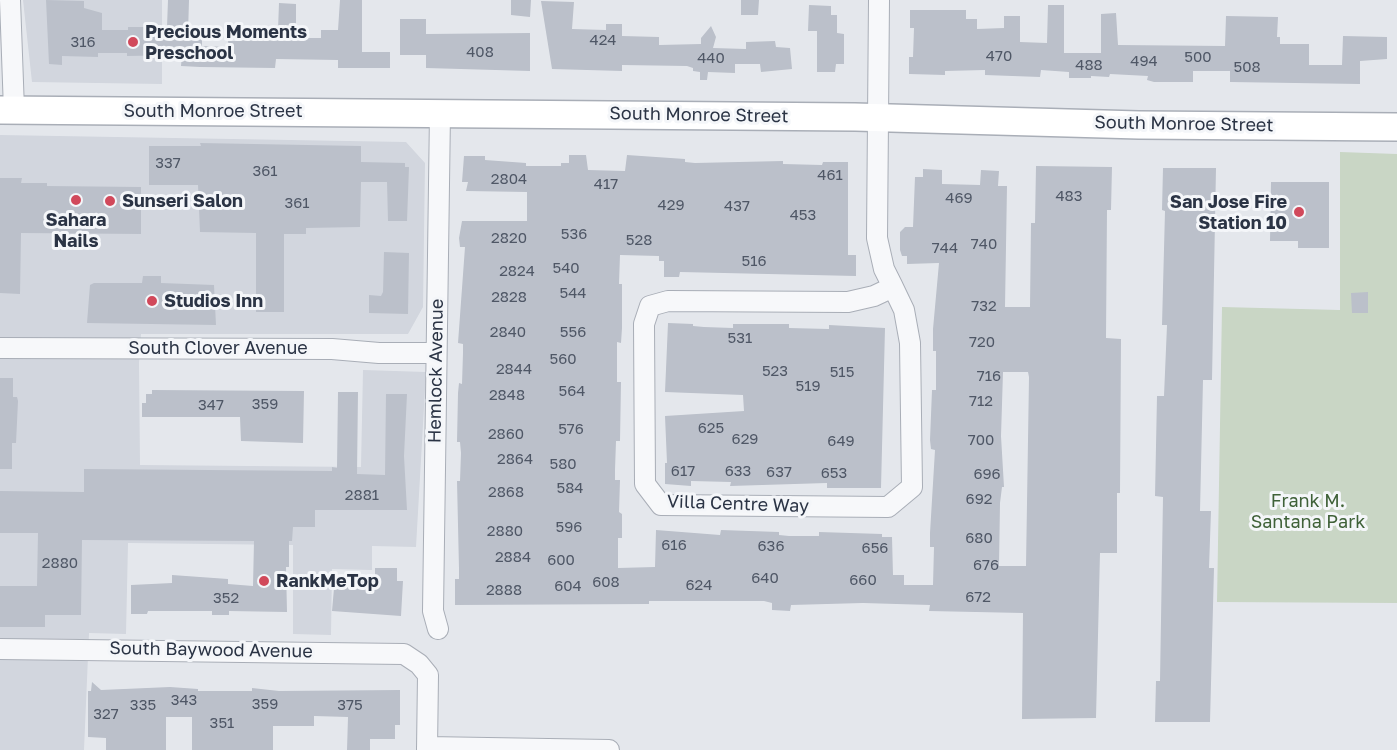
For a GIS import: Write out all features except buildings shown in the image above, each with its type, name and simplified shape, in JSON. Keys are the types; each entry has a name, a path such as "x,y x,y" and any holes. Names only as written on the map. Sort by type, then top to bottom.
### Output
{"main road":[{"name":"South Monroe Street","path":"7,110 877,117 1139,124 1397,127"}],"street":[{"path":"7,110 10,0"},
{"name":"Villa Centre Way","path":"879,0 877,238 884,268 904,310 910,343 912,487 888,507 661,505 645,484 644,324 650,306 656,302 668,300 848,302 874,296 893,287"},
{"name":"Hemlock Avenue","path":"438,629 433,611 440,112"},
{"name":"South Clover Avenue","path":"0,348 332,348 436,353"},
{"name":"South Baywood Avenue","path":"0,649 404,654 419,664 428,675 427,749"},
{"path":"427,749 609,750"}],"shaded area":[{"path":"23,0 162,0 162,84 32,82"},
{"path":"0,135 406,142 425,163 423,307 408,334 141,334 139,363 140,465 361,467 363,370 426,372 416,547 372,546 372,570 332,569 331,635 293,634 293,545 128,543 126,634 89,633 84,750 0,750"}],"green space":[{"name":"Frank M. Santana Park","path":"1340,152 1397,154 1397,603 1217,602 1222,307 1340,310"}],"place":[{"name":"Precious Moments Preschool","path":"133,42"},
{"name":"Sahara Nails","path":"76,200"},
{"name":"Sunseri Salon","path":"110,201"},
{"name":"San Jose Fire Station 10","path":"1299,212"},
{"name":"Studios Inn","path":"152,301"},
{"name":"RankMeTop","path":"264,581"}]}
